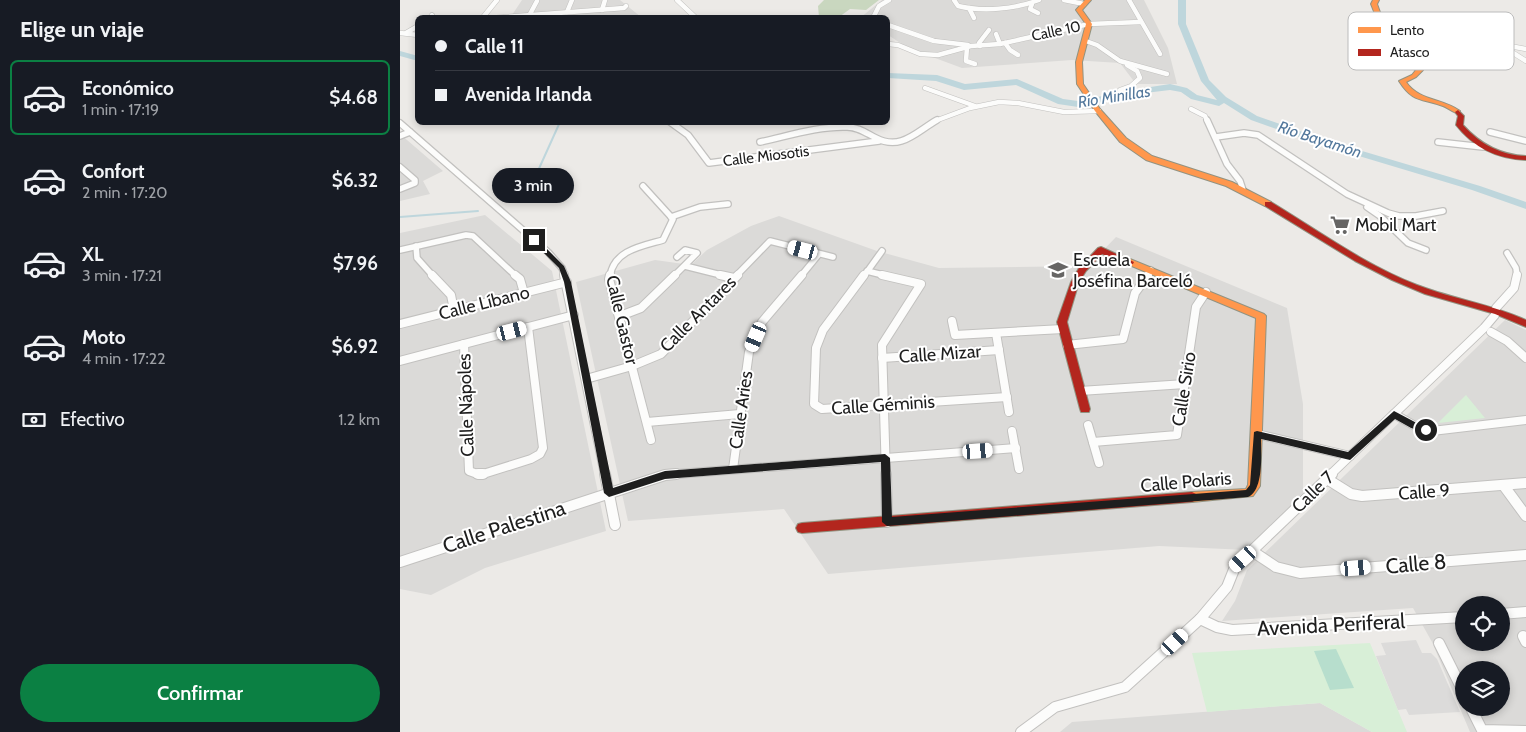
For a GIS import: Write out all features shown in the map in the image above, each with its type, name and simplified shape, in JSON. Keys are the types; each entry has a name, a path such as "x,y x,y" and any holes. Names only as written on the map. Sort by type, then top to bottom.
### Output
{"street":[{"path":"485,15 497,0"},
{"path":"567,12 572,0"},
{"path":"602,10 605,0"},
{"path":"677,0 693,15"},
{"path":"874,15 879,6 889,0"},
{"path":"954,0 958,6 969,8 1024,6 1039,0"},
{"path":"1064,0 1086,2 1079,12 1089,24 1081,60 1079,82 1097,109 1122,139 1140,153 1160,162 1209,176 1243,190 1400,281 1436,294 1496,308 1526,324"},
{"path":"1129,0 1160,54"},
{"path":"1376,0 1374,4 1377,12"},
{"path":"530,14 537,1"},
{"path":"1032,4 1030,9 1038,13"},
{"path":"521,15 602,10 624,8 626,6"},
{"path":"1012,6 1013,16"},
{"path":"1022,12 1024,6"},
{"path":"969,8 974,18"},
{"name":"Calle 10","path":"890,26 934,41 980,46 1003,44 1089,24 1141,22"},
{"path":"406,33 415,28"},
{"path":"1127,28 1145,28"},
{"path":"980,46 989,30"},
{"path":"400,33 415,34"},
{"path":"996,34 1003,44 1018,55"},
{"path":"1086,40 1103,47 1112,56 1137,71 1140,78 1131,86 1120,90"},
{"name":"Calle 10","path":"890,44 920,54 931,55 946,54 969,46"},
{"path":"969,46 966,60 975,64"},
{"path":"1514,53 1526,61"},
{"path":"1122,62 1167,74"},
{"path":"1420,70 1414,76 1402,81 1404,86 1411,94 1419,98 1455,108 1461,116 1459,126 1483,148"},
{"path":"926,88 977,106"},
{"path":"760,142 848,127 857,128 879,141 894,144 912,139 924,127 938,120 977,106 1009,102 1065,112 1097,109"},
{"path":"1190,109 1205,116 1227,164 1240,181 1243,190"},
{"path":"400,123 548,252 562,268 574,315 615,525"},
{"name":"Calle Miosotis","path":"674,125 688,135 709,163 879,141"},
{"path":"400,136 410,132"},
{"path":"1490,132 1526,140"},
{"path":"1216,137 1244,133 1258,135 1380,216 1408,243 1426,250"},
{"path":"1438,142 1483,148 1509,158 1526,158"},
{"path":"400,167 415,180 415,183 410,186 400,188"},
{"path":"643,186 671,217 700,207 728,204"},
{"path":"1347,194 1388,213 1399,216 1416,216 1443,211"},
{"name":"Calle Gastor","path":"650,440 647,422 609,279 612,262 622,253 663,240 673,219 671,217"},
{"path":"400,250 466,235 473,236 520,279 524,293"},
{"name":"Calle Antares","path":"586,379 632,366 661,354 770,241 819,254"},
{"path":"416,246 417,258 451,295 454,310"},
{"path":"620,316 642,308 698,253 685,250 678,257"},
{"name":"Calle Polaris","path":"802,528 1248,493 1254,486 1262,318 1258,313 1101,250 1082,270 1075,282 1066,308 1063,329"},
{"name":"Calle Géminis","path":"882,251 823,330 817,343 814,404 822,409 1007,396"},
{"name":"Calle 7","path":"1021,732 1055,706 1098,696 1125,687 1200,619 1226,587 1234,567 1252,552 1484,328 1495,315 1496,308 1516,290 1523,279 1524,268 1520,260 1507,252"},
{"path":"819,254 833,257"},
{"name":"Calle Aries","path":"733,469 749,352 762,322 819,254"},
{"path":"685,266 734,278"},
{"path":"1067,345 1123,339 1135,293 1151,270"},
{"path":"867,271 921,284 884,338 882,345 887,522"},
{"name":"Calle Líbano","path":"400,324 567,282"},
{"name":"Calle Sirio","path":"1093,442 1177,435 1196,307 1206,292"},
{"name":"Calle Líbano","path":"400,360 574,315"},
{"path":"952,321 955,335 1063,329 1085,409"},
{"name":"Calle Nápoles","path":"464,344 469,471 480,475 531,459 540,454 543,448 528,327"},
{"path":"1491,332 1507,341 1526,358"},
{"path":"996,333 1009,412"},
{"name":"Calle Mizar","path":"882,358 999,350"},
{"path":"1080,391 1185,384"},
{"path":"647,422 740,414"},
{"path":"1394,414 1414,426 1432,431 1526,420"},
{"path":"1088,426 1098,463"},
{"path":"1012,431 1019,469"},
{"path":"1257,434 1350,456"},
{"name":"Calle Palestina","path":"400,562 665,475 1016,448"},
{"name":"Calle 9","path":"1326,479 1351,494 1362,496 1526,483"},
{"path":"1504,486 1526,516"},
{"name":"Calle 8","path":"1252,552 1276,567 1300,573 1526,555"},
{"path":"1510,613 1526,612"},
{"name":"Avenida Periferal","path":"1200,619 1217,627 1232,630 1455,618"},
{"path":"1439,643 1455,675"},
{"path":"1475,716 1482,730 1526,730"}],"shaded area":[{"path":"522,0 620,0 639,15 512,15"},
{"path":"882,0 1144,0 1168,48 1177,84 1136,84 1120,63 1072,60 962,68 908,48 890,36 890,15 864,15"},
{"path":"400,134 443,171 423,181 430,194 400,201"},
{"path":"485,215 552,271 606,531 485,568 431,595 400,589 400,233"},
{"path":"779,216 877,251 939,268 1088,266 1116,237 1287,308 1303,404 1303,497 1247,550 1159,546 828,574 784,509 628,521 576,282 655,260 691,265 707,250 751,226"},
{"path":"1505,320 1526,330 1526,732 1470,732 1463,716 1510,716 1510,661 1455,661 1455,696 1432,642 1413,608 1222,621 1235,601 1247,570"},
{"path":"1416,640 1422,653 1431,653 1437,659 1455,700 1455,712 1409,715 1406,709 1398,710 1376,656 1386,655 1381,643"},
{"path":"1320,703 1372,732 1060,732 1072,722"}],"green space":[{"path":"824,0 879,0 866,10 850,9 842,15 819,15 818,6"},
{"path":"1466,395 1485,418 1438,423"},
{"path":"1370,643 1407,732 1372,732 1320,703 1207,712 1192,653"},
{"path":"1336,649 1354,688 1330,690 1314,651"}],"waterway":[{"name":"Río Bayamón","path":"1182,0 1182,24 1205,81 1223,99"},
{"name":"Río Minillas","path":"400,53 415,58"},
{"name":"Río Minillas","path":"890,76 937,78 964,87 1017,82 1061,102 1078,104 1107,98 1125,97 1144,91 1170,87 1184,90 1194,97 1219,103 1223,99"},
{"name":"Río Bayamón","path":"1223,99 1254,118 1322,142 1476,188 1526,206"},
{"path":"507,195 537,173 559,125"},
{"path":"400,217 478,211"}],"traffic: slow":[{"path":"1088,0 1079,10 1089,24 1079,62 1080,84 1097,110 1123,140 1149,158 1229,184 1268,204"},
{"path":"1376,0 1374,4 1377,12"},
{"path":"1420,70 1414,76 1402,81 1408,89 1414,95 1444,104 1458,112"},
{"path":"1130,262 1261,316 1254,486 1249,493 1192,497"}],"traffic: jam":[{"path":"1458,112 1461,116 1459,125 1480,145 1497,154 1526,158"},
{"path":"1268,204 1358,259 1395,279 1428,292 1499,312 1526,324"},
{"path":"1085,409 1062,322 1075,282 1082,270 1101,250 1130,262"},
{"path":"802,528 1192,497"}],"place":[{"name":"Mobil Mart","path":"1340,225"},
{"name":"Escuela Joséfina Barceló","path":"1058,270"}],"route":[{"path":"534,240 562,268 567,282 609,493 665,475 885,458 887,522 1248,493 1254,486 1257,434 1350,456 1394,414 1414,426 1426,430"}]}
